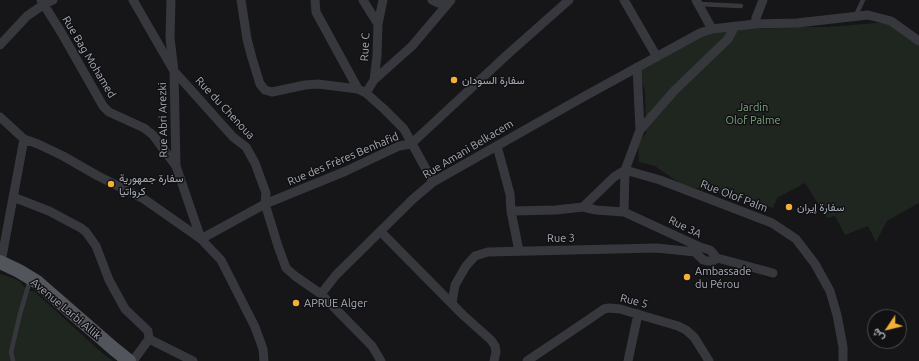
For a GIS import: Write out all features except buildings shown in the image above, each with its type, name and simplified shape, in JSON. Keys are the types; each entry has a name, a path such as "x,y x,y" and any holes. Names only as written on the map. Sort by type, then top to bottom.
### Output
{"main road":[{"name":"Avenue Larbi Allik","path":"0,262 31,278 114,350 129,361"}],"street":[{"path":"0,45 42,2 53,0"},
{"name":"Rue du Chenoua","path":"132,0 174,71 233,137 246,147 256,163 266,193 265,204 286,268 321,294"},
{"name":"Rue Abri Arezki","path":"171,0 170,38 174,71 176,166 201,239 221,260 255,327 264,361"},
{"path":"241,0 247,39 252,58 260,84 266,90 272,92 305,85 318,84 362,91"},
{"path":"316,0 316,12 362,91 384,109 404,129 434,182"},
{"path":"363,0 378,24"},
{"name":"Rue C","path":"362,91 374,80 377,56 378,24 383,0"},
{"path":"432,0 438,3 447,0"},
{"path":"374,80 412,46 451,0"},
{"name":"Rue des Frères Benhafid","path":"201,239 265,204 346,171 399,146 412,144 508,54 569,0"},
{"path":"624,0 657,57"},
{"path":"763,0 755,24 797,23 856,15 868,15 891,21 919,41"},
{"name":"Rue Bag Mohamed","path":"42,2 61,32 103,106 109,112 144,128 153,135 176,166"},
{"path":"697,2 712,29"},
{"name":"Rue Amani Belkacem","path":"321,294 336,275 413,199 434,182 690,38 712,29 755,24"},
{"path":"624,212 625,170 640,130 674,91 728,39 735,26"},
{"path":"637,67 640,130"},
{"path":"0,117 24,139 63,156 98,176 144,199 201,239"},
{"path":"0,262 24,139"},
{"path":"496,146 510,194 511,211 519,251"},
{"path":"583,208 614,177 625,170"},
{"name":"Rue Olof Palm","path":"625,170 660,180 772,223 796,239 816,264 830,291 837,315 843,347 843,361"},
{"path":"13,197 49,211 86,232 96,246 109,280 126,309 148,331 149,339 133,361"},
{"name":"Rue 3A","path":"511,211 583,208 624,212 697,250 713,252 717,258 773,273"},
{"path":"381,232 491,340 496,346 494,361"},
{"name":"Rue 3","path":"452,303 455,285 466,266 475,256 488,252 657,248 697,250"},
{"path":"321,294 372,346 380,361"},
{"name":"Rue 5","path":"527,361 604,309 610,308 638,314 678,326 686,330 694,337 709,361"},
{"path":"628,361 638,314"},
{"path":"149,339 193,361"}],"lane":[{"path":"856,15 863,0"},
{"path":"697,2 741,6"},
{"path":"13,361 11,352 20,314 31,278"}],"green space":[{"name":"Jardin Olof Palme","path":"888,22 919,45 919,203 887,221 876,242 868,226 845,235 835,216 827,218 805,183 777,198 773,208 739,197 682,185 655,166 639,162 638,143 646,133 645,91 639,71 694,37 742,27 762,29 828,27"},
{"path":"0,274 21,282 23,286 30,291 34,291 101,352 113,361 0,361"}],"place":[{"name":"سفارة السودان","path":"454,80"},
{"name":"سفارة جمهورية كرواتيا","path":"111,184"},
{"name":"سفارة إيران","path":"789,207"},
{"name":"Ambassade du Pérou","path":"687,277"},
{"name":"APRUE Alger","path":"296,303"}]}
